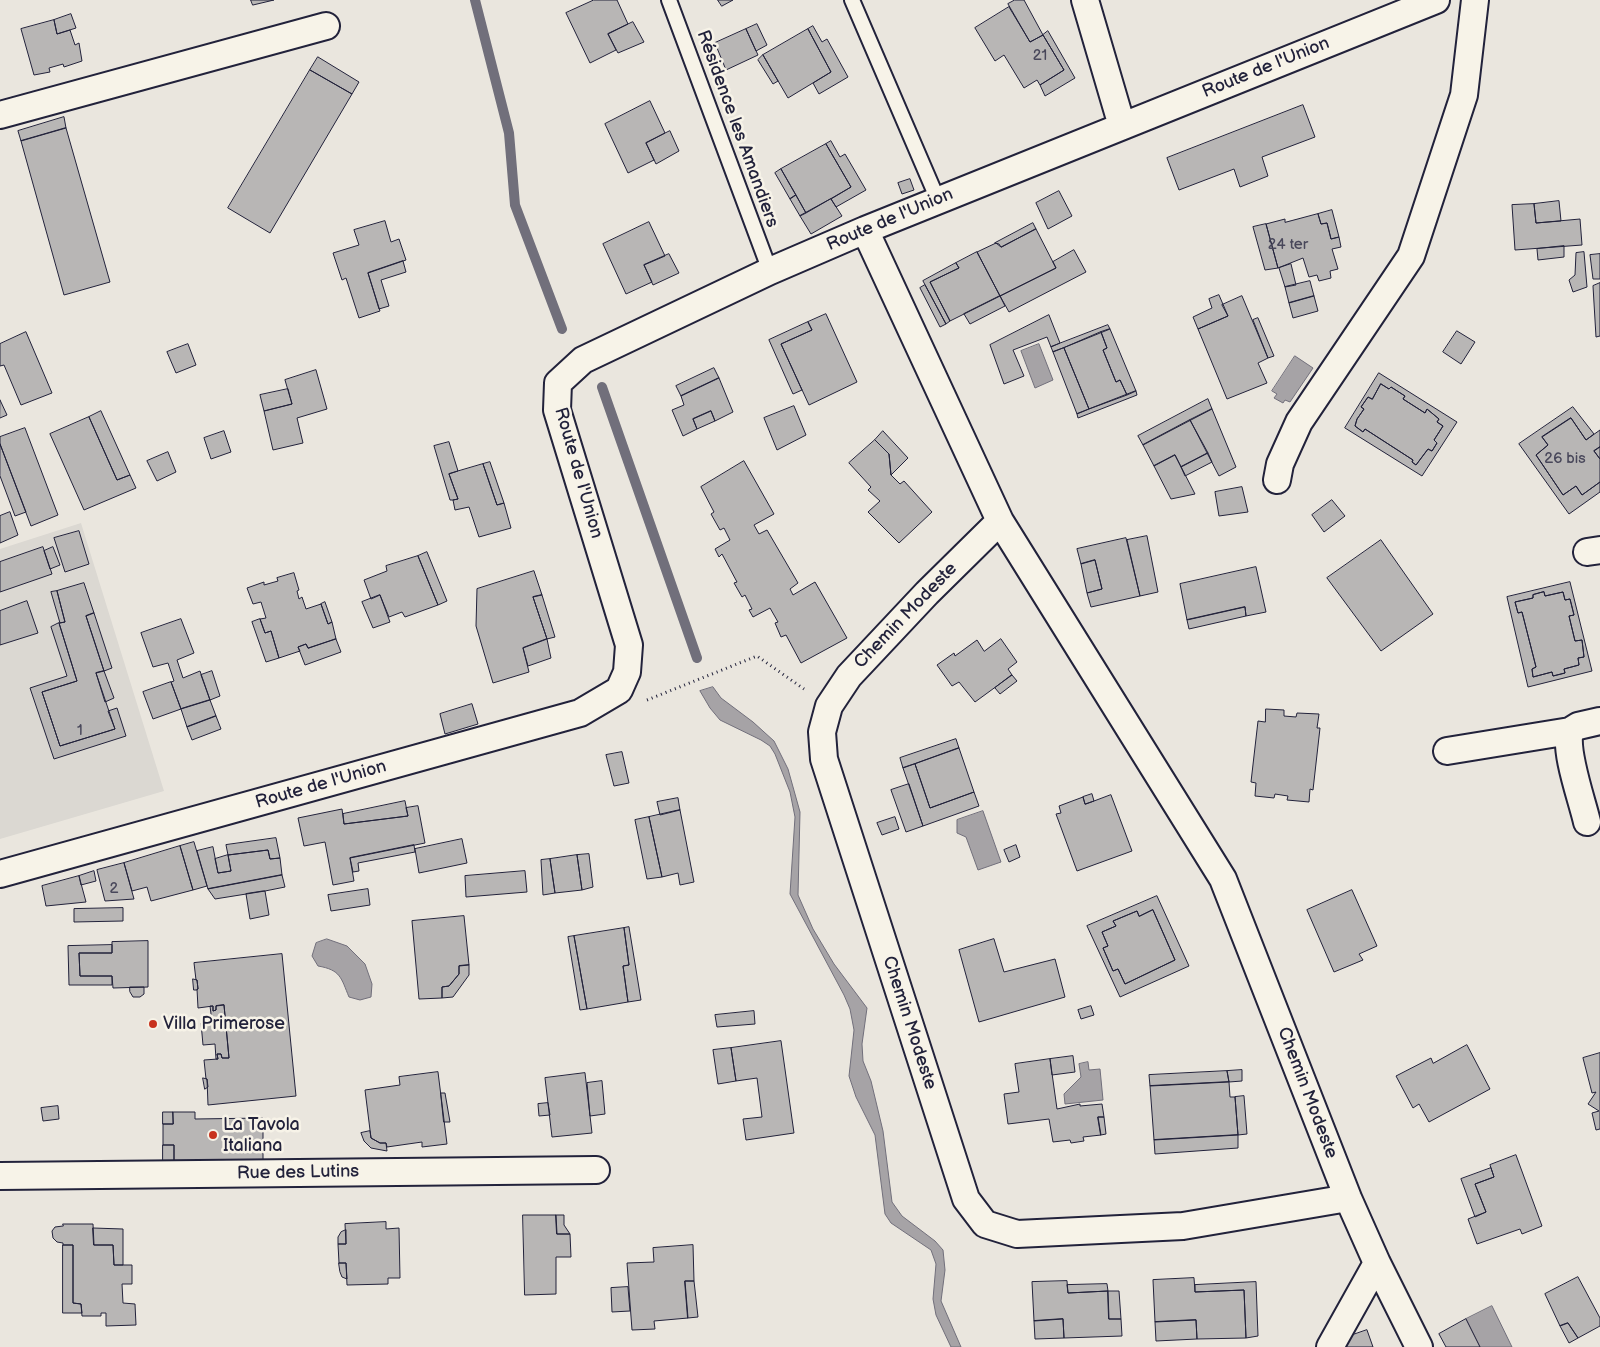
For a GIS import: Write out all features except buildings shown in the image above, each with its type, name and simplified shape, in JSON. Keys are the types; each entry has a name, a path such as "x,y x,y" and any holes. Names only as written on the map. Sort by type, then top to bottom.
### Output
{"street":[{"path":"1085,0 1122,126"},
{"path":"1277,480 1280,464 1298,422 1411,256 1464,95 1475,0"},
{"name":"Route de l'Union","path":"0,874 580,713 619,690 627,672 629,645 558,410 558,383 583,360 770,272 865,230 1432,1"},
{"path":"0,115 326,26"},
{"name":"Chemin Modeste","path":"865,230 1000,521 1223,879 1348,1198 1377,1263 1419,1347"},
{"name":"Chemin Modeste","path":"1000,521 927,592 849,676 829,706 822,732 824,759 966,1199 985,1224 1017,1234 1183,1226 1348,1198"},
{"path":"1447,751 1570,730 1578,726 1600,721"},
{"path":"1570,730 1568,744 1587,822"},
{"name":"Rue des Lutins","path":"0,1176 596,1170"},
{"path":"1330,1347 1377,1263"}],"lane":[{"name":"Résidence les Amandiers","path":"669,0 770,272"},
{"path":"852,0 938,200"}],"path":[{"path":"641,701 757,656 829,706"}],"shaded area":[{"path":"1039,344 1053,380 1035,388 1021,351"},
{"path":"1295,356 1313,368 1290,402 1285,400 1283,403 1274,398 1277,394 1272,391"},
{"path":"81,523 164,791 0,839 0,549"},
{"path":"713,687 721,698 753,722 774,741 788,769 800,812 798,895 813,929 834,964 867,1008 862,1044 863,1061 871,1081 883,1131 892,1202 902,1216 935,1241 943,1250 945,1270 941,1301 961,1347 951,1347 936,1315 933,1299 936,1264 931,1250 891,1223 885,1214 875,1135 856,1097 849,1076 854,1030 850,1009 790,894 795,817 790,792 770,746 720,720 710,708 700,691"},
{"path":"983,811 1001,862 978,870 966,837 957,833 957,820"},
{"path":"327,939 347,946 365,964 372,984 371,997 360,1000 349,997 336,973 318,966 312,956 316,943"},
{"path":"1088,1062 1089,1070 1100,1069 1103,1100 1065,1104 1064,1094 1081,1077 1079,1064"},
{"path":"1492,1306 1512,1347 1480,1347 1466,1319"}],"waterway":[{"path":"475,0 509,133 515,205 562,329"},
{"path":"602,387 697,658"}],"place":[{"name":"Villa Primerose","path":"153,1024"},
{"name":"La Tavola Italiana","path":"213,1135"}]}
